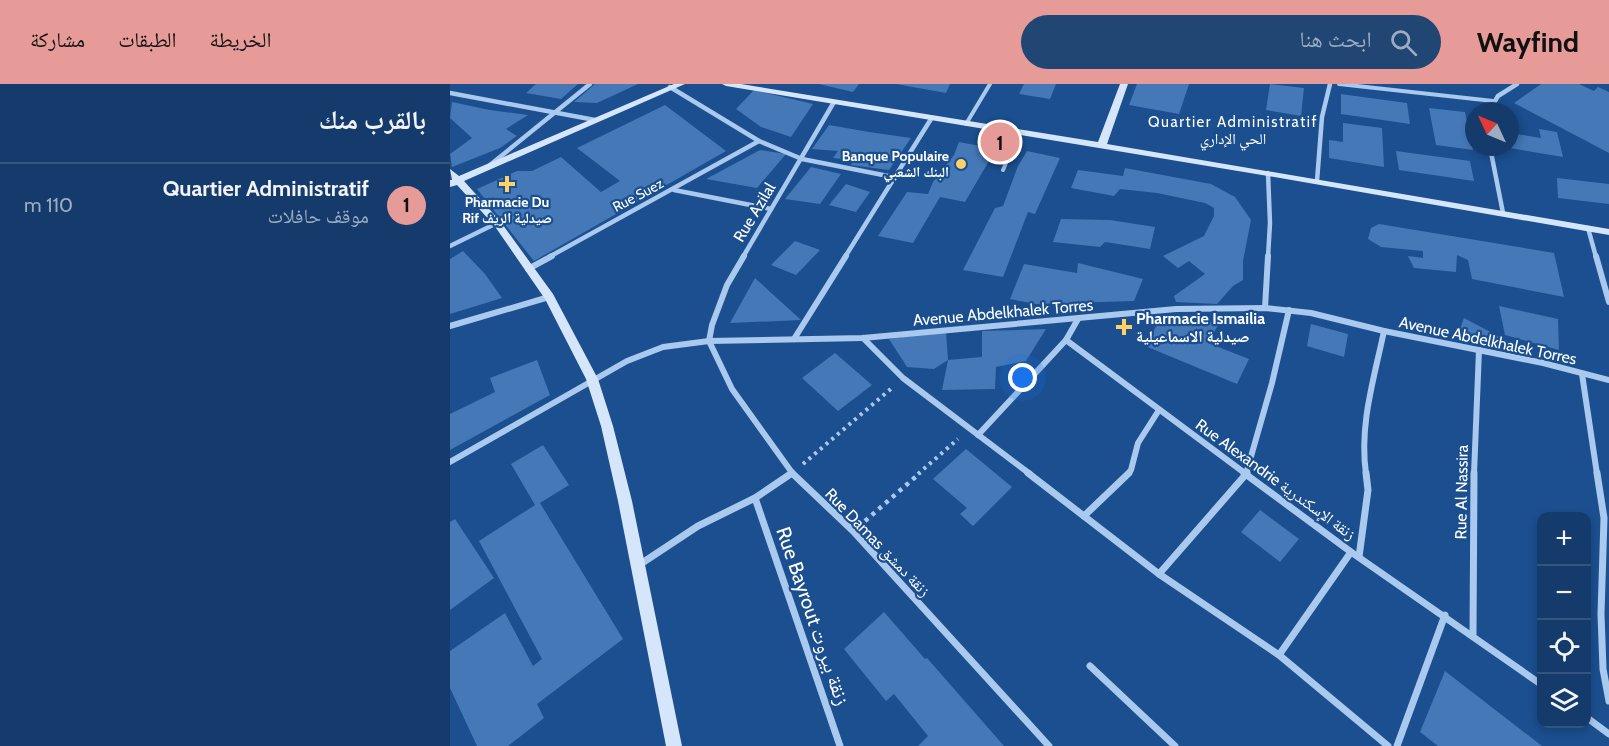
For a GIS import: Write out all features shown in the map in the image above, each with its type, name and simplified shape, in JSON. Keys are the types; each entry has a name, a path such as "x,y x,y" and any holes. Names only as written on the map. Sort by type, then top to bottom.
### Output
{"street":[{"path":"485,169 590,84"},
{"path":"674,746 623,490 608,426 592,379 549,297 497,223 453,179 485,169 681,84"},
{"path":"726,84 1317,181 1609,232"},
{"path":"1101,147 1124,84"},
{"path":"1317,181 1324,107 1330,84"},
{"path":"1493,101 1517,84"},
{"path":"670,87 759,141 802,159 893,177"},
{"path":"450,93 558,111 595,120"},
{"name":"Rue Azilal","path":"709,341 712,325 727,285 834,102"},
{"path":"794,339 931,119"},
{"name":"Rue Suez","path":"528,268 759,141"},
{"path":"1492,156 1503,213"},
{"path":"1264,308 1270,223 1268,173"},
{"path":"673,190 771,209"},
{"path":"450,246 497,223"},
{"path":"1588,228 1609,302"},
{"path":"450,326 549,297"},
{"name":"Avenue Abdelkhalek Torres","path":"450,462 627,361 663,347 709,341 863,338 1176,309 1264,308 1289,310 1543,363 1609,380"},
{"path":"1159,574 1247,473 1289,310"},
{"path":"978,435 1066,340 1078,319"},
{"path":"1359,557 1368,490 1364,425 1384,331"},
{"path":"863,338 903,378 1159,574 1279,655 1388,746"},
{"name":"Rue Alexandrie زنقة الإسكندرية","path":"1066,340 1351,552 1473,634 1537,681"},
{"name":"Rue Damas زنقة دمشق","path":"709,341 732,389 792,473 853,531 1049,746"},
{"name":"Rue Al Nassira","path":"1473,634 1474,468 1479,350"},
{"name":"Avenue Abdelkhalek Torres","path":"1582,374 1604,518 1600,614 1603,669 1609,701"},
{"path":"1084,516 1131,470 1138,443 1159,410"},
{"path":"637,567 698,526 755,498 792,473"},
{"name":"Rue Bayrout زنقة بيروت","path":"755,498 840,746"},
{"path":"1279,655 1351,552"},
{"path":"1397,746 1445,615"},
{"path":"1090,666 1174,746"},
{"path":"1591,720 1609,734"}],"lane":[{"path":"966,124 990,84"},
{"path":"1339,84 1493,101"},
{"path":"1003,170 1019,133"}],"path":[{"path":"792,473 903,378"},
{"path":"853,531 971,428"}],"building":[{"path":"536,84 578,84 561,99 526,93"},
{"path":"595,84 638,84 597,103 574,102"},
{"path":"819,84 859,84 853,92"},
{"path":"896,84 950,84 946,93"},
{"path":"1024,84 1056,84 1050,99 1019,94"},
{"path":"1137,84 1189,84 1179,114 1129,105"},
{"path":"1270,84 1304,88 1301,116 1266,110"},
{"path":"1541,84 1579,84 1594,91 1598,87 1609,92 1609,153 1519,106 1519,102 1515,102"},
{"path":"754,90 813,104 791,137 761,127 736,109"},
{"path":"1341,94 1407,103 1410,124 1341,114"},
{"path":"452,102 528,115 506,129 517,136 500,148 452,167 450,154 472,138 450,118"},
{"path":"665,105 726,151 534,261 477,189 517,171 532,171 561,157 601,192 620,181 577,148"},
{"path":"1429,108 1465,112 1465,149 1436,145"},
{"path":"1343,123 1382,128 1384,167 1329,158 1329,140 1343,142"},
{"path":"829,125 911,138 889,170 851,165 853,160 833,158 838,151 812,149"},
{"path":"1539,129 1557,132 1563,157 1519,150 1519,134 1541,138"},
{"path":"959,142 996,149 965,202 940,197 913,243 878,236 907,192 928,194 933,182 954,155"},
{"path":"760,150 786,154 757,188 706,179"},
{"path":"1027,151 1060,158 1035,214 1028,212 1003,277 963,270 995,208 1003,206 1018,166"},
{"path":"1396,151 1470,161 1474,181 1399,170"},
{"path":"811,167 841,174 820,204 785,199"},
{"path":"1125,168 1211,184 1235,197 1251,220 1243,261 1243,280 1233,286 1217,304 1176,302 1174,296 1205,274 1189,261 1178,268 1163,256 1204,236 1214,216 1214,208 1205,203 1157,193 1120,189 1114,196 1071,188 1078,170 1123,176"},
{"path":"1557,178 1609,184 1609,204 1558,198"},
{"path":"846,184 870,192 856,212 829,205"},
{"path":"1061,219 1110,220 1155,227 1150,249 1105,242 1100,247 1053,242"},
{"path":"1379,224 1554,253 1564,297 1472,279 1468,260 1457,255 1456,272 1414,268 1408,256 1423,258 1423,251 1381,247 1368,239 1371,228"},
{"path":"795,241 820,250 796,275 771,265"},
{"path":"463,251 485,274 502,298 450,314 450,259"},
{"path":"1078,263 1143,279 1134,301 1036,304 1010,299 1024,264 1077,273"},
{"path":"755,278 801,320 730,323"},
{"path":"1499,306 1558,319 1559,350 1505,335"},
{"path":"1163,314 1188,324 1193,315 1218,325 1208,343 1249,359 1237,384 1145,346"},
{"path":"1464,318 1515,345 1512,349 1457,337"},
{"path":"1311,324 1348,334 1344,357 1307,346"},
{"path":"1046,329 1026,361 996,367 995,389 942,390 948,360 982,357 982,331"},
{"path":"946,331 948,360 934,369 907,367 889,339"},
{"path":"835,353 872,385 838,411 802,378"},
{"path":"537,360 550,395 450,450 450,414 495,392 490,378"},
{"path":"543,445 569,485 540,503 623,639 537,704 544,718 508,746 477,746 450,688 450,651 505,613 533,666 542,659 479,541 535,505 511,464"},
{"path":"966,449 1012,487 973,526 960,514 967,508 933,479"},
{"path":"1260,510 1299,539 1280,562 1241,532"},
{"path":"455,519 494,578 450,610 450,522"},
{"path":"884,612 1004,746 918,746 928,736 894,694 886,701 844,649"},
{"path":"1445,671 1542,746 1438,746 1420,732"}],"place":[{"name":"Quartier Administratif","path":"1000,142"},
{"name":"Banque Populaire البنك الشعبي","path":"961,164"},
{"name":"Pharmacie Du Rif صيدلية الريف","path":"507,184"},
{"name":"Pharmacie Ismailia صيدلية الاسماعيلية","path":"1124,327"}],"district":[{"name":"Quartier Administratif الحي الإداري","path":"1233,130"}]}
